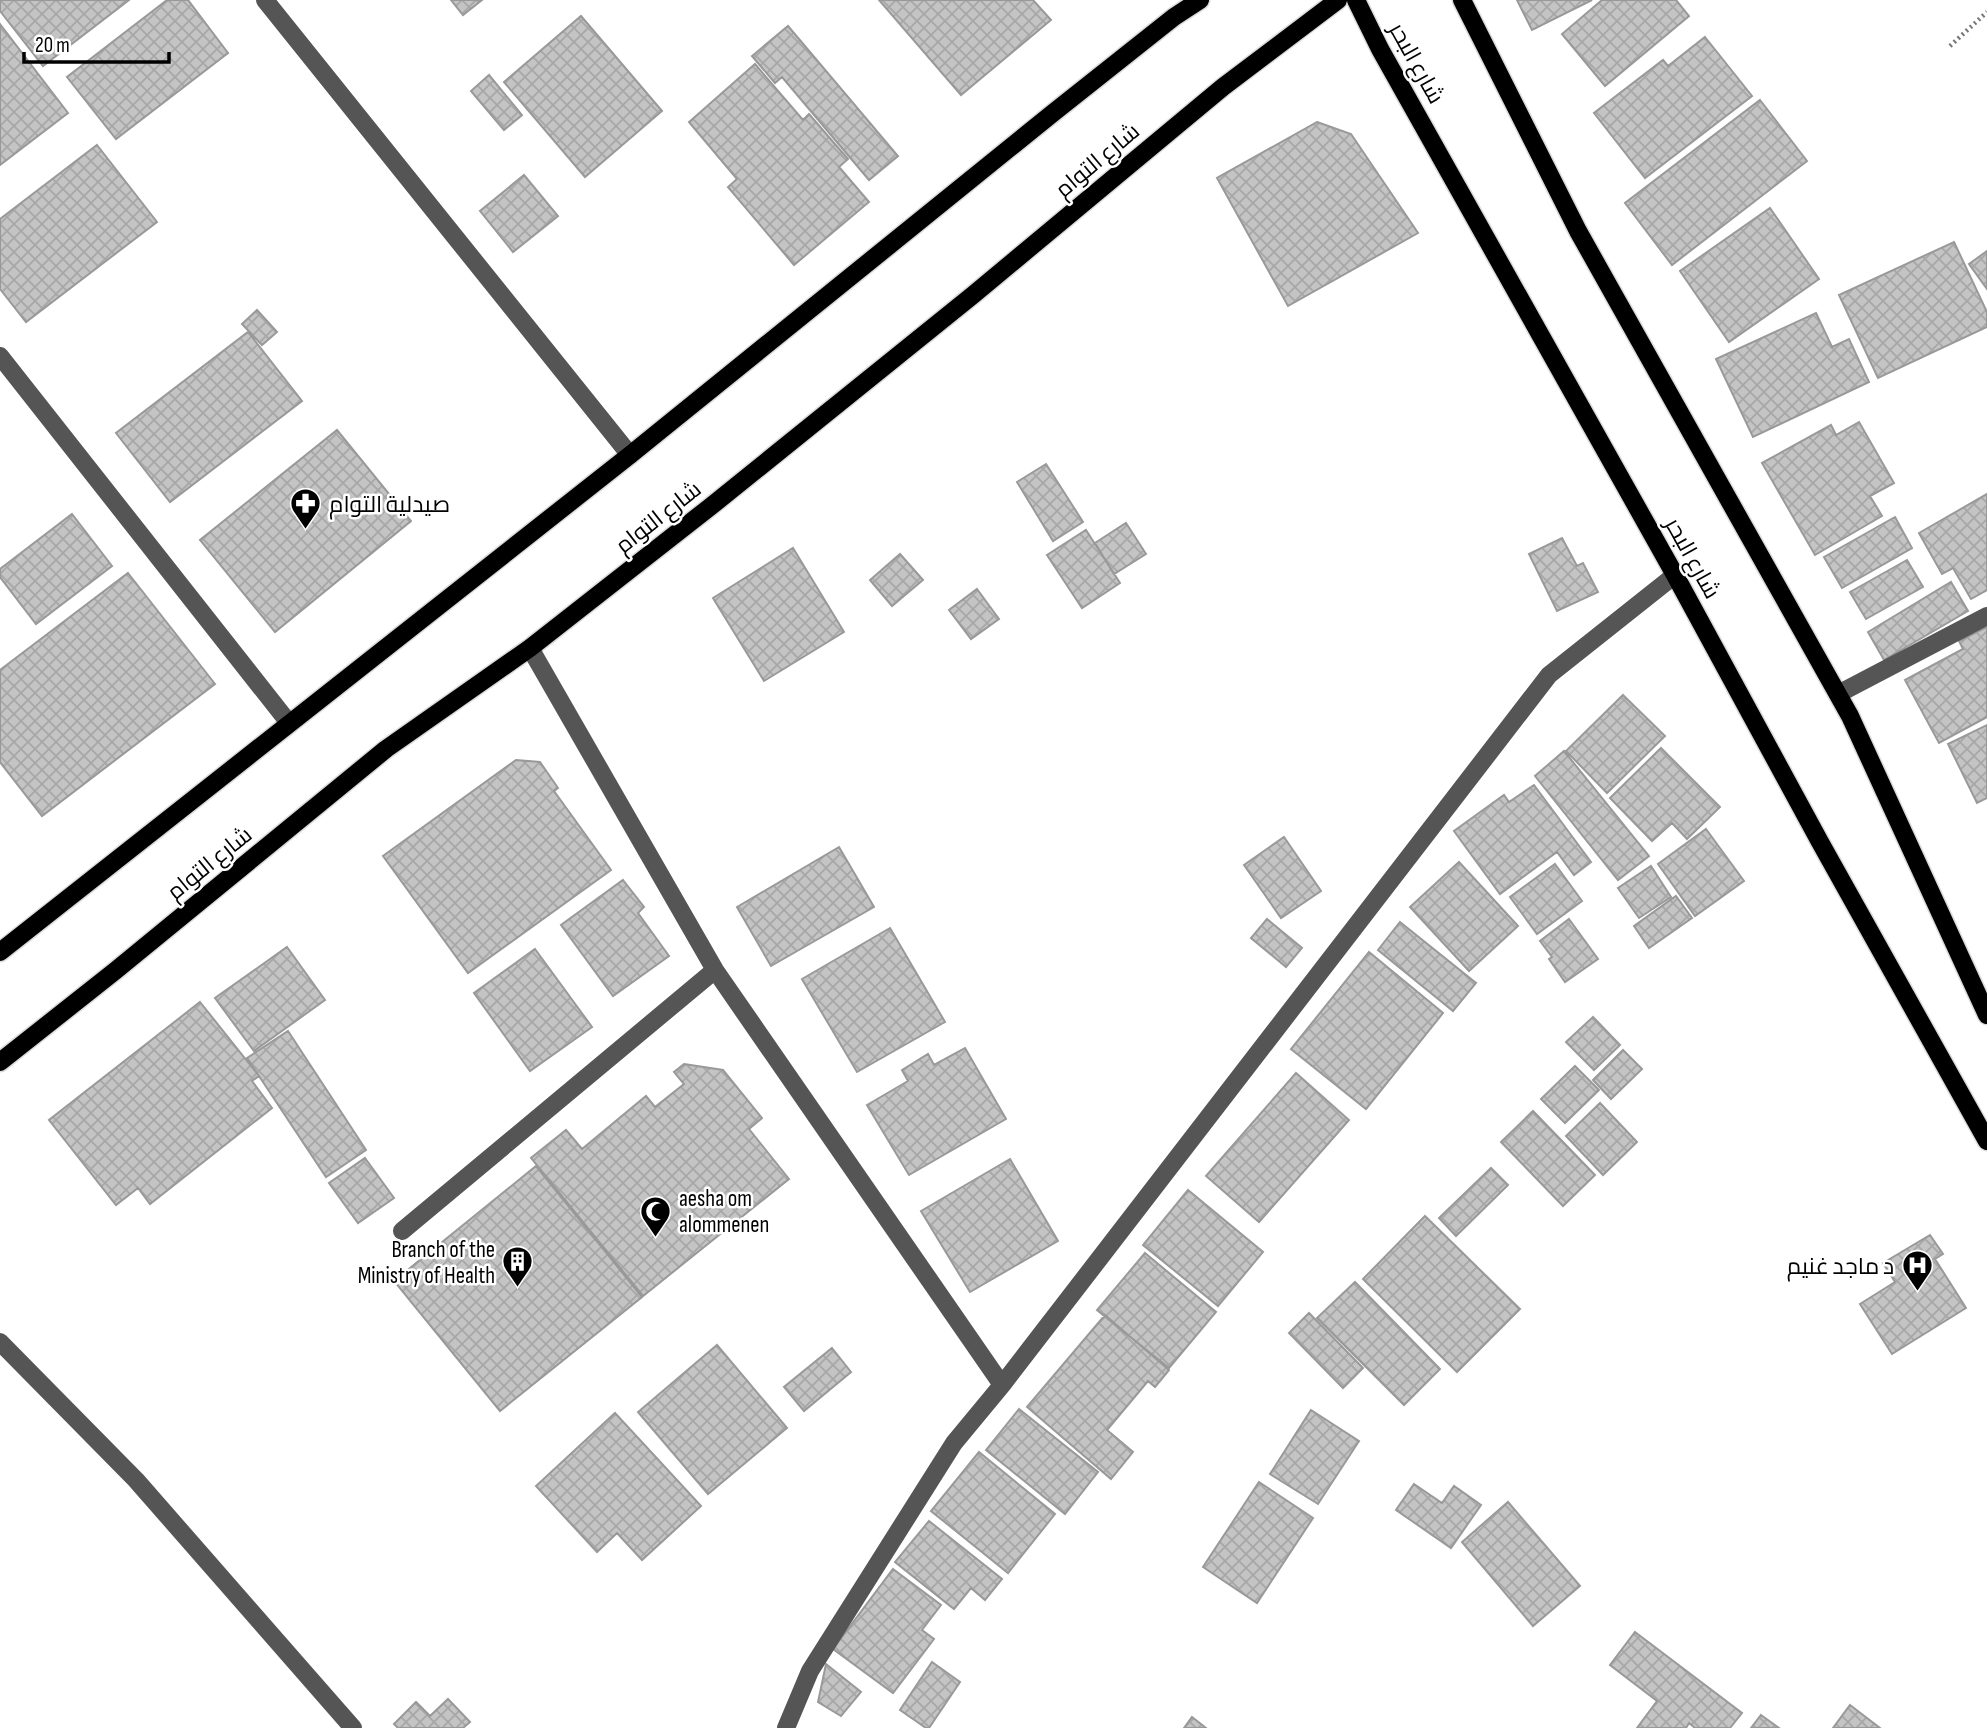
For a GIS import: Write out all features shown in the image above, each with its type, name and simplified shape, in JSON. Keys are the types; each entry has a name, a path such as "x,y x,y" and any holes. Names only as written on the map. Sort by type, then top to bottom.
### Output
{"main road":[{"path":"0,952 630,456 1053,113 1174,17 1200,0"},
{"name":"شارع التوام","path":"0,1062 116,971 386,749 530,648 710,507 962,304 1223,87 1338,0"},
{"name":"شارع البحر","path":"1356,0 1380,49 1675,575 1987,1141"},
{"path":"1462,0 1578,231 1838,694 1987,1015"}],"street":[{"path":"265,0 630,456"},
{"path":"0,356 289,723"},
{"path":"786,1728 810,1671 954,1443 1002,1385 1549,675 1675,575"},
{"path":"1838,694 1987,616"},
{"path":"530,648 715,970 1002,1385"},
{"path":"402,1231 715,970"},
{"path":"0,1342 136,1480 353,1728"}],"path":[{"path":"1950,46 1987,12"}],"building":[{"path":"0,0 129,0 43,66 0,11"},
{"path":"167,0 188,0 228,53 116,139 67,77"},
{"path":"451,0 482,0 463,15"},
{"path":"879,0 1033,0 1051,20 961,95"},
{"path":"1517,0 1592,0 1532,30"},
{"path":"1602,0 1676,0 1689,16 1605,86 1562,34"},
{"path":"581,16 662,111 585,177 504,82"},
{"path":"0,24 68,113 0,165"},
{"path":"788,26 898,156 869,180 782,77 775,83 752,56"},
{"path":"1705,37 1752,96 1645,178 1594,113 1663,60 1668,66"},
{"path":"755,64 803,120 809,114 848,159 839,167 869,202 794,265 728,187 737,179 689,122"},
{"path":"489,75 522,115 504,130 471,91"},
{"path":"1760,100 1807,161 1672,265 1625,203"},
{"path":"1317,122 1351,134 1418,233 1288,306 1217,178"},
{"path":"97,145 157,222 26,322 0,289 0,219"},
{"path":"524,175 558,216 513,252 480,211"},
{"path":"1770,208 1819,279 1729,342 1680,271"},
{"path":"1954,242 1987,312 1987,327 1878,378 1839,295"},
{"path":"1987,251 1987,289 1969,264"},
{"path":"257,310 277,332 262,345 242,324"},
{"path":"1816,313 1832,347 1849,339 1869,382 1753,437 1716,359"},
{"path":"248,332 302,401 170,502 116,433"},
{"path":"1859,422 1894,483 1870,496 1882,516 1815,555 1762,463 1831,425 1836,435"},
{"name":"صيدلية التوام","path":"337,430 411,521 275,632 200,540"},
{"path":"1046,464 1083,522 1053,541 1017,482"},
{"path":"1987,494 1987,590 1971,599 1953,568 1942,574 1919,533"},
{"path":"72,514 112,566 36,624 0,577 0,569"},
{"path":"1895,517 1912,548 1842,588 1824,557"},
{"path":"1126,523 1146,554 1114,574 1095,543"},
{"path":"1086,530 1120,583 1082,608 1047,555"},
{"path":"1562,538 1577,566 1583,563 1598,592 1557,611 1529,554"},
{"path":"793,548 844,632 764,681 713,598"},
{"path":"900,554 923,580 892,606 870,580"},
{"path":"1907,560 1923,587 1866,619 1850,592"},
{"path":"128,573 215,684 42,816 0,762 0,670"},
{"path":"1951,582 1968,611 1884,660 1868,632"},
{"path":"977,589 999,619 971,639 949,610"},
{"path":"1987,627 1987,717 1939,743 1905,680 1963,649 1959,641"},
{"path":"1623,695 1665,736 1607,793 1566,751"},
{"path":"1987,725 1987,798 1977,803 1948,744"},
{"path":"1661,748 1720,807 1687,839 1672,823 1652,841 1610,798"},
{"path":"1564,751 1649,856 1618,880 1535,776"},
{"path":"516,760 540,762 558,788 554,791 611,870 468,973 383,856"},
{"path":"1534,785 1591,862 1574,875 1557,852 1500,894 1454,831 1504,795 1509,802"},
{"path":"1706,829 1744,881 1695,916 1658,864"},
{"path":"1284,837 1321,891 1281,918 1244,865"},
{"path":"839,847 874,907 771,966 737,907"},
{"path":"1459,862 1518,926 1469,971 1410,907"},
{"path":"1555,864 1582,901 1537,934 1510,897"},
{"path":"1651,866 1671,897 1639,918 1618,888"},
{"path":"623,880 644,907 638,913 669,956 613,996 561,925"},
{"path":"1676,896 1692,918 1649,948 1634,926"},
{"path":"1267,919 1302,948 1286,967 1251,938"},
{"path":"1569,919 1598,959 1565,982 1540,941"},
{"path":"1400,922 1476,983 1453,1011 1378,950"},
{"path":"890,928 945,1022 857,1072 802,979"},
{"path":"287,947 325,1000 254,1051 215,998"},
{"path":"535,949 592,1027 530,1071 474,993"},
{"path":"1369,952 1443,1013 1366,1109 1291,1049"},
{"path":"200,1002 259,1076 252,1081 272,1108 150,1204 138,1188 116,1205 49,1120"},
{"path":"1593,1017 1620,1045 1594,1070 1566,1042"},
{"path":"288,1031 366,1150 326,1177 247,1058"},
{"path":"965,1048 1006,1119 909,1175 867,1105 908,1081 902,1070 928,1054 934,1065"},
{"path":"1623,1050 1642,1069 1611,1099 1593,1080"},
{"name":"aesha om alommenen","path":"684,1064 723,1070 762,1118 749,1129 789,1179 643,1296 531,1158 566,1130 582,1149 646,1096 655,1107 684,1084 674,1072"},
{"path":"1575,1066 1599,1090 1565,1123 1541,1099"},
{"path":"1296,1073 1349,1120 1259,1222 1206,1176"},
{"path":"1600,1103 1637,1142 1603,1175 1566,1136"},
{"path":"1533,1111 1595,1175 1563,1206 1501,1142"},
{"path":"365,1158 394,1198 358,1223 329,1183"},
{"path":"1010,1159 1058,1241 970,1292 921,1211"},
{"name":"Branch of the Ministry of Health","path":"536,1166 642,1297 500,1411 394,1281"},
{"path":"1491,1168 1508,1185 1456,1236 1439,1218"},
{"path":"1188,1190 1263,1252 1218,1306 1143,1245"},
{"path":"1425,1216 1520,1309 1457,1372 1363,1279"},
{"name":"د ماجد غنيم","path":"1930,1235 1943,1254 1935,1259 1966,1308 1892,1354 1860,1304 1895,1282 1883,1263"},
{"path":"1145,1253 1216,1312 1169,1368 1097,1310"},
{"path":"1355,1282 1440,1369 1404,1405 1317,1318"},
{"path":"1309,1313 1363,1368 1343,1388 1289,1333"},
{"path":"1105,1315 1169,1370 1155,1387 1148,1381 1107,1430 1133,1452 1111,1479 1027,1407"},
{"path":"717,1345 787,1428 708,1494 638,1412"},
{"path":"832,1348 851,1372 804,1411 784,1387"},
{"path":"1019,1409 1098,1472 1065,1514 986,1450"},
{"path":"1311,1410 1359,1441 1318,1504 1270,1474"},
{"path":"615,1413 701,1506 642,1560 617,1533 597,1552 536,1486"},
{"path":"979,1452 1055,1514 1008,1573 931,1511"},
{"path":"1259,1482 1313,1518 1257,1603 1203,1567"},
{"path":"1414,1484 1442,1503 1454,1486 1481,1505 1451,1548 1396,1510"},
{"path":"1508,1502 1580,1586 1533,1626 1462,1542"},
{"path":"929,1521 1002,1579 985,1600 971,1588 954,1609 895,1562"},
{"path":"893,1569 941,1605 922,1630 934,1639 893,1693 833,1649"},
{"path":"1635,1632 1742,1713 1730,1728 1695,1728 1689,1723 1686,1728 1637,1728 1657,1701 1610,1665"},
{"path":"932,1662 960,1682 929,1728 926,1728 900,1710"},
{"path":"826,1664 861,1692 841,1716 818,1702"},
{"path":"448,1699 470,1722 463,1728 398,1728 394,1724 416,1702 430,1716"},
{"path":"1850,1705 1880,1728 1833,1728"},
{"path":"1761,1715 1779,1728 1751,1728"},
{"path":"1192,1717 1206,1728 1184,1728"}],"place":[{"name":"صيدلية التوام","path":"306,531"},
{"name":"aesha om alommenen","path":"656,1238"},
{"name":"Branch of the Ministry of Health","path":"518,1289"},
{"name":"د ماجد غنيم","path":"1917,1293"}]}
